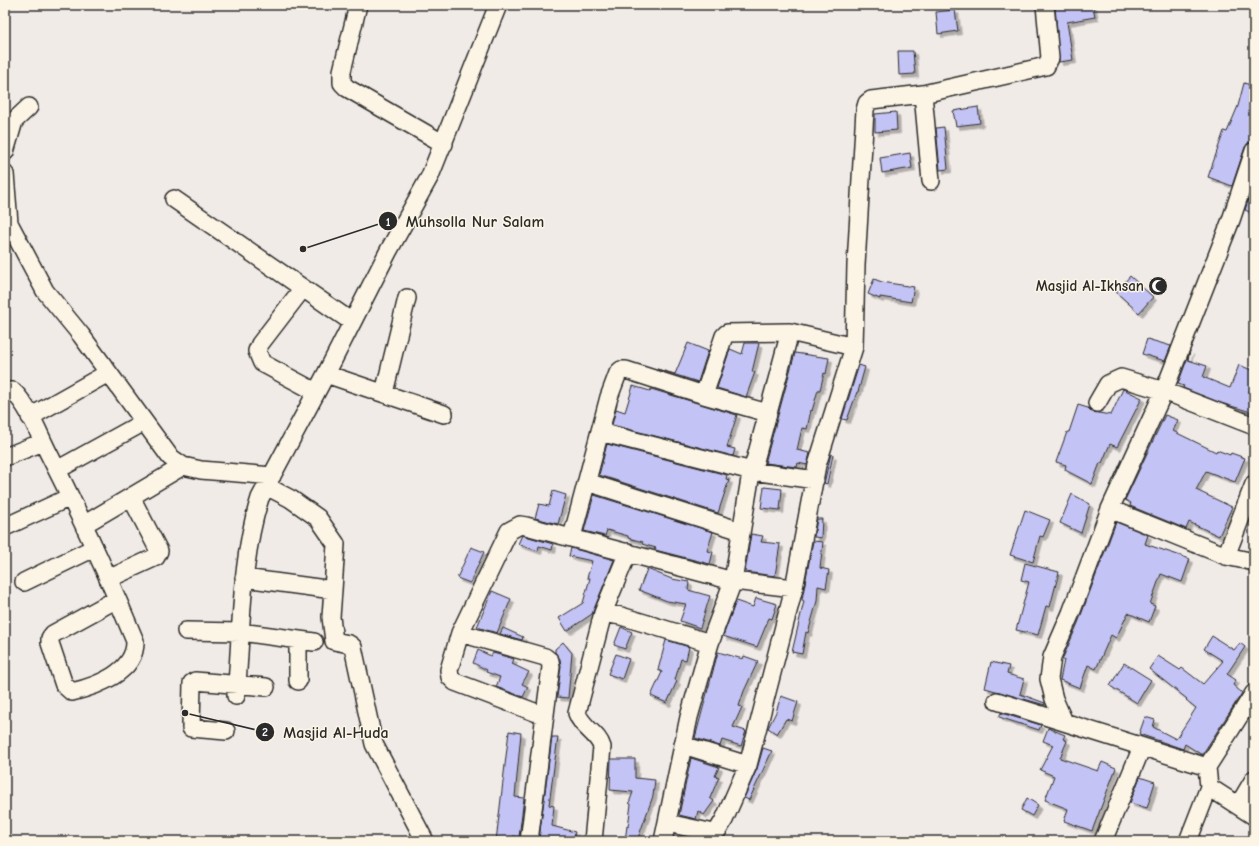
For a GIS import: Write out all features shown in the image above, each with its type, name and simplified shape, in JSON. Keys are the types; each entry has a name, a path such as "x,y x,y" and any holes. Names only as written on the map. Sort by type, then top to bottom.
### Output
{"street":[{"path":"358,5 342,72 342,83 347,88 444,144"},
{"path":"237,691 244,578 256,512 269,481 430,176 498,5"},
{"path":"667,823 714,833 716,832 724,820 748,765 794,588 817,465 854,347 856,265 865,110 867,103 871,100 923,94 978,83 1046,66 1050,58 1045,5"},
{"path":"923,94 931,181"},
{"path":"5,152 14,122 29,107"},
{"path":"1064,722 1054,699 1049,679 1052,657 1071,613 1110,509 1164,391 1231,220 1254,151"},
{"path":"5,174 9,223 45,292 81,335 170,457 183,466 269,481 318,518 336,544 331,617 334,641 349,644 353,647 374,744 425,841"},
{"path":"174,199 352,322"},
{"path":"303,288 260,344 257,351 262,363 316,392"},
{"path":"384,393 407,298"},
{"path":"704,395 724,336 727,333 790,332 854,347"},
{"path":"663,841 689,717 710,643 733,581 752,471 790,332"},
{"path":"572,537 613,383 618,372 621,370 626,370 704,395 768,412"},
{"path":"30,417 108,373"},
{"path":"326,374 444,414"},
{"path":"1097,403 1108,384 1121,378 1164,391 1254,426"},
{"path":"5,391 13,391 17,395 30,417 84,524 94,548 108,578 117,599 135,641 136,648 126,667 87,689 72,692 64,685 50,643 50,638 53,634 117,599"},
{"path":"57,470 144,422"},
{"path":"600,432 752,471 815,480"},
{"path":"5,458 43,442"},
{"path":"84,524 183,466"},
{"path":"587,482 741,531"},
{"path":"1226,556 1254,484"},
{"path":"5,527 70,497"},
{"path":"108,578 156,557 159,551 131,497"},
{"path":"1110,509 1226,556 1254,562"},
{"path":"545,716 455,682 450,677 449,670 460,632 509,531 520,525 572,537 733,581 794,588"},
{"path":"24,582 94,548"},
{"path":"593,841 602,747 600,739 584,725 577,713 603,613 628,552"},
{"path":"244,578 333,590"},
{"path":"603,613 621,616 710,643"},
{"path":"186,631 241,632 306,641 298,681"},
{"path":"460,632 548,659 551,667 529,841"},
{"path":"226,731 191,728 192,683 195,681 237,691 266,687"},
{"path":"1188,841 1209,787 1207,768 1254,693"},
{"path":"997,701 1207,768"},
{"path":"683,745 748,765"},
{"path":"1103,841 1142,747"},
{"path":"1238,806 1254,779"},
{"path":"1209,787 1254,816"}],"building":[{"path":"1055,5 1093,5 1095,17 1067,22 1073,60 1059,62"},
{"path":"955,10 958,31 938,34 936,12"},
{"path":"898,51 913,51 915,74 899,75"},
{"path":"1244,83 1254,86 1254,141 1248,143 1245,147 1232,186 1208,177 1224,131 1227,132 1238,106"},
{"path":"978,107 980,123 956,126 953,111"},
{"path":"896,112 897,130 875,132 875,114"},
{"path":"944,127 948,169 940,170 936,128"},
{"path":"910,153 912,168 882,173 880,158"},
{"path":"1254,183 1254,206 1252,213 1245,210"},
{"path":"1130,276 1153,297 1139,313 1116,292"},
{"path":"874,279 882,282 914,287 911,302 880,297 880,299 868,294"},
{"path":"1147,339 1171,346 1165,361 1142,354"},
{"path":"688,343 708,351 698,382 657,369 675,374"},
{"path":"745,343 759,343 752,372 755,372 746,397 717,388 730,349 742,354"},
{"path":"1190,351 1188,360 1207,366 1203,377 1230,388 1239,365 1254,371 1254,379 1249,392 1254,394 1254,403 1251,412 1221,403 1183,388 1184,386 1178,384"},
{"path":"795,353 829,358 826,374 824,373 820,390 818,390 812,411 811,410 807,429 802,428 797,450 810,453 807,465 798,463 797,467 765,463"},
{"path":"859,365 865,367 858,392 847,420 842,419"},
{"path":"633,386 650,391 651,389 737,415 727,447 735,449 733,456 612,425 616,409 625,412"},
{"path":"1123,389 1142,398 1117,447 1110,444 1102,463 1100,463 1092,484 1065,470 1066,465 1056,462 1067,432 1069,432 1078,405 1088,408 1092,412 1111,415"},
{"path":"1165,415 1178,420 1173,431 1216,452 1217,450 1230,455 1231,453 1245,458 1235,482 1206,471 1196,490 1232,507 1219,536 1189,522 1186,529 1130,506 1131,503 1125,500"},
{"path":"607,444 727,475 726,479 729,480 718,513 599,475"},
{"path":"831,454 833,455 827,484 824,483"},
{"path":"764,487 782,489 780,510 761,508"},
{"path":"553,491 566,495 558,524 535,518 539,504 549,506"},
{"path":"1072,494 1090,504 1081,533 1060,523"},
{"path":"594,495 713,532 707,551 713,552 710,564 655,550 656,548 642,544 643,542 607,530 605,536 584,531"},
{"path":"1025,510 1050,520 1043,537 1040,536 1033,562 1010,555"},
{"path":"817,519 822,519 821,538 814,537"},
{"path":"1116,522 1148,535 1145,544 1190,559 1182,582 1161,574 1150,604 1155,606 1149,622 1128,613 1116,638 1111,635 1096,669 1088,665 1080,688 1060,680 1064,660 1062,660 1078,623"},
{"path":"751,534 763,536 761,542 780,544 775,576 745,572"},
{"path":"522,535 553,544 552,550 539,546 538,551 518,544"},
{"path":"813,541 823,542 820,568 829,570 826,588 818,586 817,601 808,633 806,632 802,654 792,652 804,601 802,600"},
{"path":"471,547 484,552 470,583 457,578"},
{"path":"571,548 614,560 592,614 567,631 559,618 583,603 590,578 587,578 592,561 569,556"},
{"path":"1025,563 1059,572 1050,607 1046,606 1038,635 1016,630 1029,582 1021,580"},
{"path":"647,569 672,579 689,582 688,590 710,596 700,628 680,621 686,604 667,601 639,590"},
{"path":"492,591 511,599 497,633 477,627"},
{"path":"756,598 777,604 772,619 769,618 757,647 723,636 736,601 753,607"},
{"path":"621,627 632,632 625,649 614,645"},
{"path":"503,628 523,637 522,640 500,634"},
{"path":"1212,636 1234,650 1240,643 1245,647 1227,674 1236,680 1233,685 1242,693 1202,755 1185,744 1183,749 1139,734 1145,717 1155,720 1153,727 1176,739 1196,708 1149,669 1158,656 1180,670 1182,668 1203,684 1223,661 1204,649"},
{"path":"666,640 689,647 686,660 681,659 675,680 677,681 667,703 651,696 662,672 658,670"},
{"path":"563,642 572,653 568,698 557,697 561,666 560,659 555,652 555,649"},
{"path":"478,650 491,656 493,653 514,659 512,664 529,672 522,684 528,687 523,697 496,687 500,677 486,672 487,670 473,663"},
{"path":"718,652 743,659 744,656 758,661 744,691 739,706 742,707 733,727 746,731 741,746 722,740 720,746 695,738"},
{"path":"616,654 629,659 622,679 608,674"},
{"path":"991,662 1009,666 1007,674 1024,679 1020,694 1045,703 1045,705 985,688"},
{"path":"1124,663 1151,680 1137,703 1110,686"},
{"path":"781,696 798,702 792,721 786,719 777,734 768,728 776,712"},
{"path":"1001,713 1041,725 1039,730 999,717"},
{"path":"1048,728 1065,735 1063,739 1067,741 1060,758 1098,771 1102,762 1116,768 1092,831 1064,821 1068,809 1045,800 1054,776 1040,770 1053,745 1043,741"},
{"path":"509,731 521,733 515,797 524,798 519,837 513,836 513,841 496,841"},
{"path":"552,737 558,737 549,805 554,806 552,826 575,832 573,841 539,839"},
{"path":"763,748 772,751 749,800 744,798 757,769"},
{"path":"691,758 719,767 715,776 719,777 710,798 714,801 704,815 698,811 696,819 679,815"},
{"path":"611,759 635,759 635,778 655,780 653,796 637,841 625,841 631,804 629,803 633,792 610,790"},
{"path":"1140,777 1155,782 1147,808 1130,803"},
{"path":"1027,798 1038,805 1032,816 1021,810"}],"place":[{"name":"Muhsolla Nur Salam","path":"303,249"},
{"name":"Masjid Al-Ikhsan","path":"1158,286"},
{"name":"Masjid Al-Huda","path":"185,713"}]}
